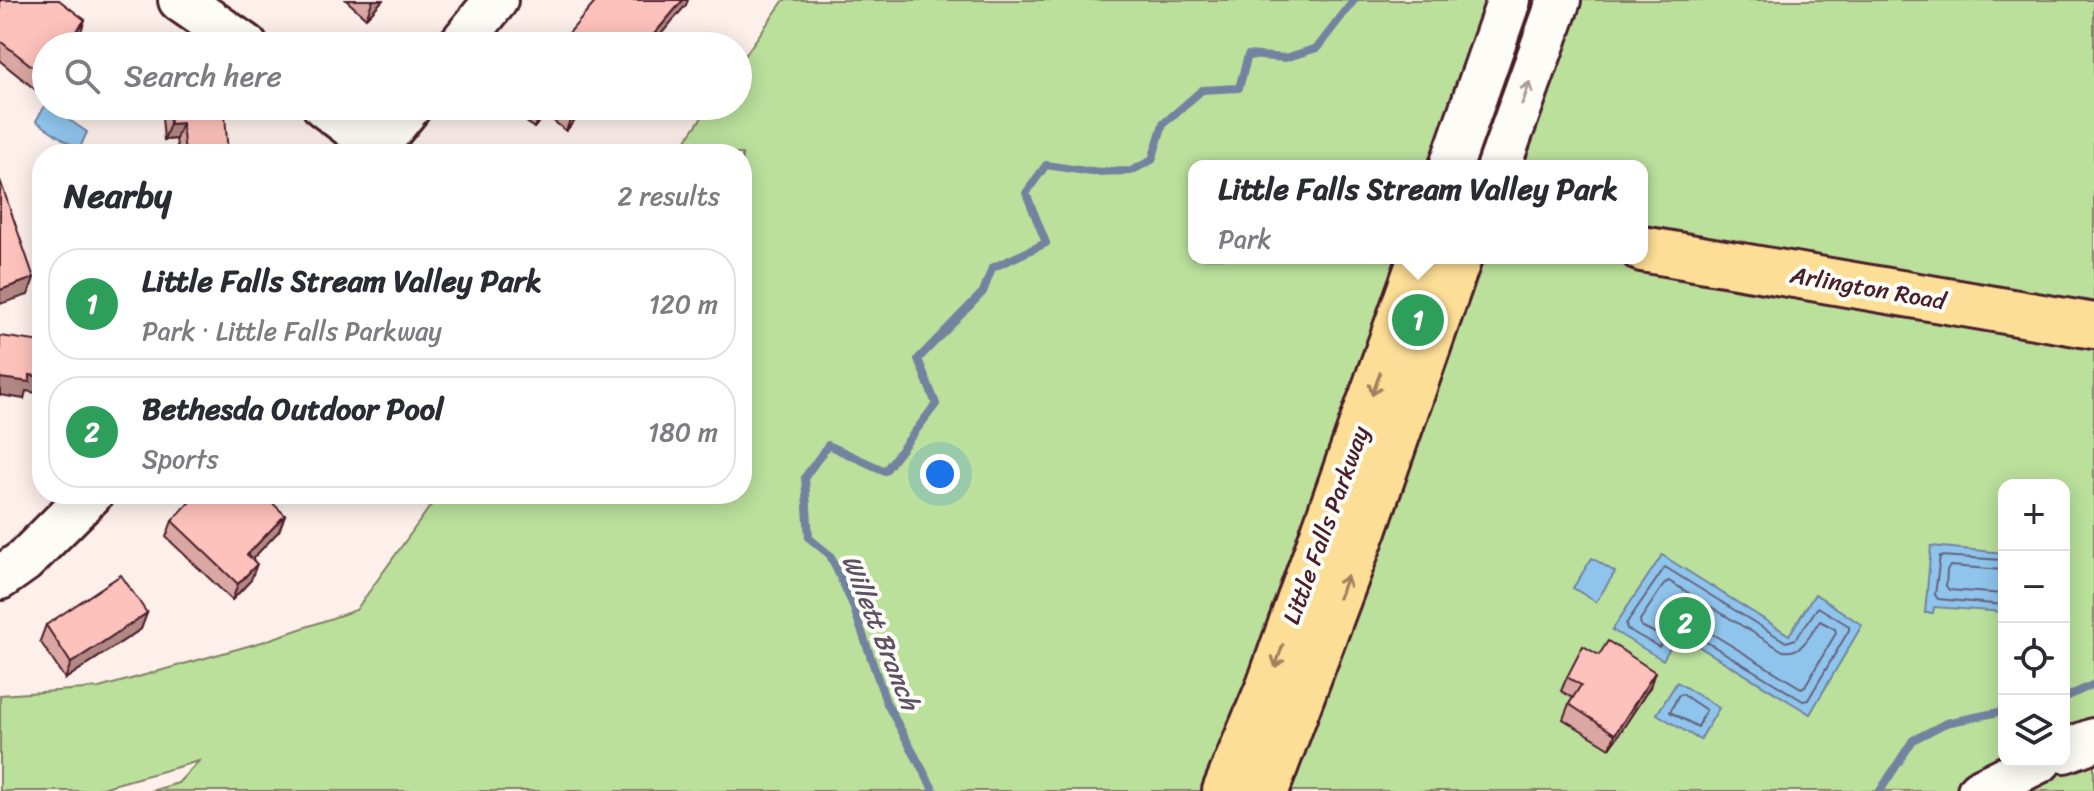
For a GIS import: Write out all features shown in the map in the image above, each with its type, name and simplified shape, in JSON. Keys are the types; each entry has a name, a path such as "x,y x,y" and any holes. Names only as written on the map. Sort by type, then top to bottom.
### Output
{"main road":[{"name":"Arlington Road","path":"1648,250 2094,326"},
{"name":"Little Falls Parkway","path":"1225,791 1269,686 1419,264"},
{"name":"Little Falls Parkway","path":"1266,791 1364,530 1457,264"}],"street":[{"path":"180,0 226,32"},
{"path":"470,32 496,0"},
{"path":"1453,160 1509,0"},
{"path":"1501,160 1559,0"},
{"path":"340,120 367,144"},
{"path":"379,144 399,120"},
{"path":"0,578 24,561 81,504"},
{"path":"2070,749 2094,740"},
{"path":"1979,791 2028,767"}],"green space":[{"path":"784,0 2094,0 2094,791 151,791 178,783 199,761 91,791 0,791 0,695 99,688 262,642 356,610 432,504 752,504 752,144 683,144 700,120 752,120 752,45"}],"water":[{"path":"69,120 87,132 82,144 70,144 36,121"},
{"path":"1931,546 1998,552 1998,612 1934,607 1933,613 1925,613"},
{"path":"1662,555 1789,635 1815,594 1862,625 1810,714 1678,634 1663,660 1612,630"},
{"path":"1592,558 1615,572 1596,602 1573,588"},
{"path":"1677,682 1719,708 1700,740 1657,714"}],"building":[{"path":"0,0 59,0 85,20 75,32 32,32 32,66 0,41"},
{"path":"597,0 683,0 656,32 570,32"},
{"path":"170,120 225,120 227,144 184,144 182,123 170,124"},
{"path":"0,180 32,279 0,290"},
{"path":"0,336 32,341 30,382 0,378"},
{"path":"188,504 273,504 285,515 247,555 257,564 238,584 172,521"},
{"path":"121,575 147,613 71,663 46,625"},
{"path":"1608,641 1655,672 1615,734 1569,704 1581,685 1567,677 1583,646 1599,655"}],"waterway":[{"name":"Willett Branch","path":"934,791 886,702 852,603 830,555 809,538 805,477 828,445 885,471 936,404 918,359 983,292 992,268 1046,243 1026,193 1046,165 1092,172 1131,171 1152,160 1163,124 1202,90 1239,88 1248,55 1285,58 1317,48 1354,0"},
{"path":"2070,695 2094,684"},
{"path":"1880,791 1913,740 1946,723 1998,712"}],"place":[{"name":"Little Falls Stream Valley Park","path":"1418,320"},
{"name":"Bethesda Outdoor Pool","path":"1685,623"}]}
